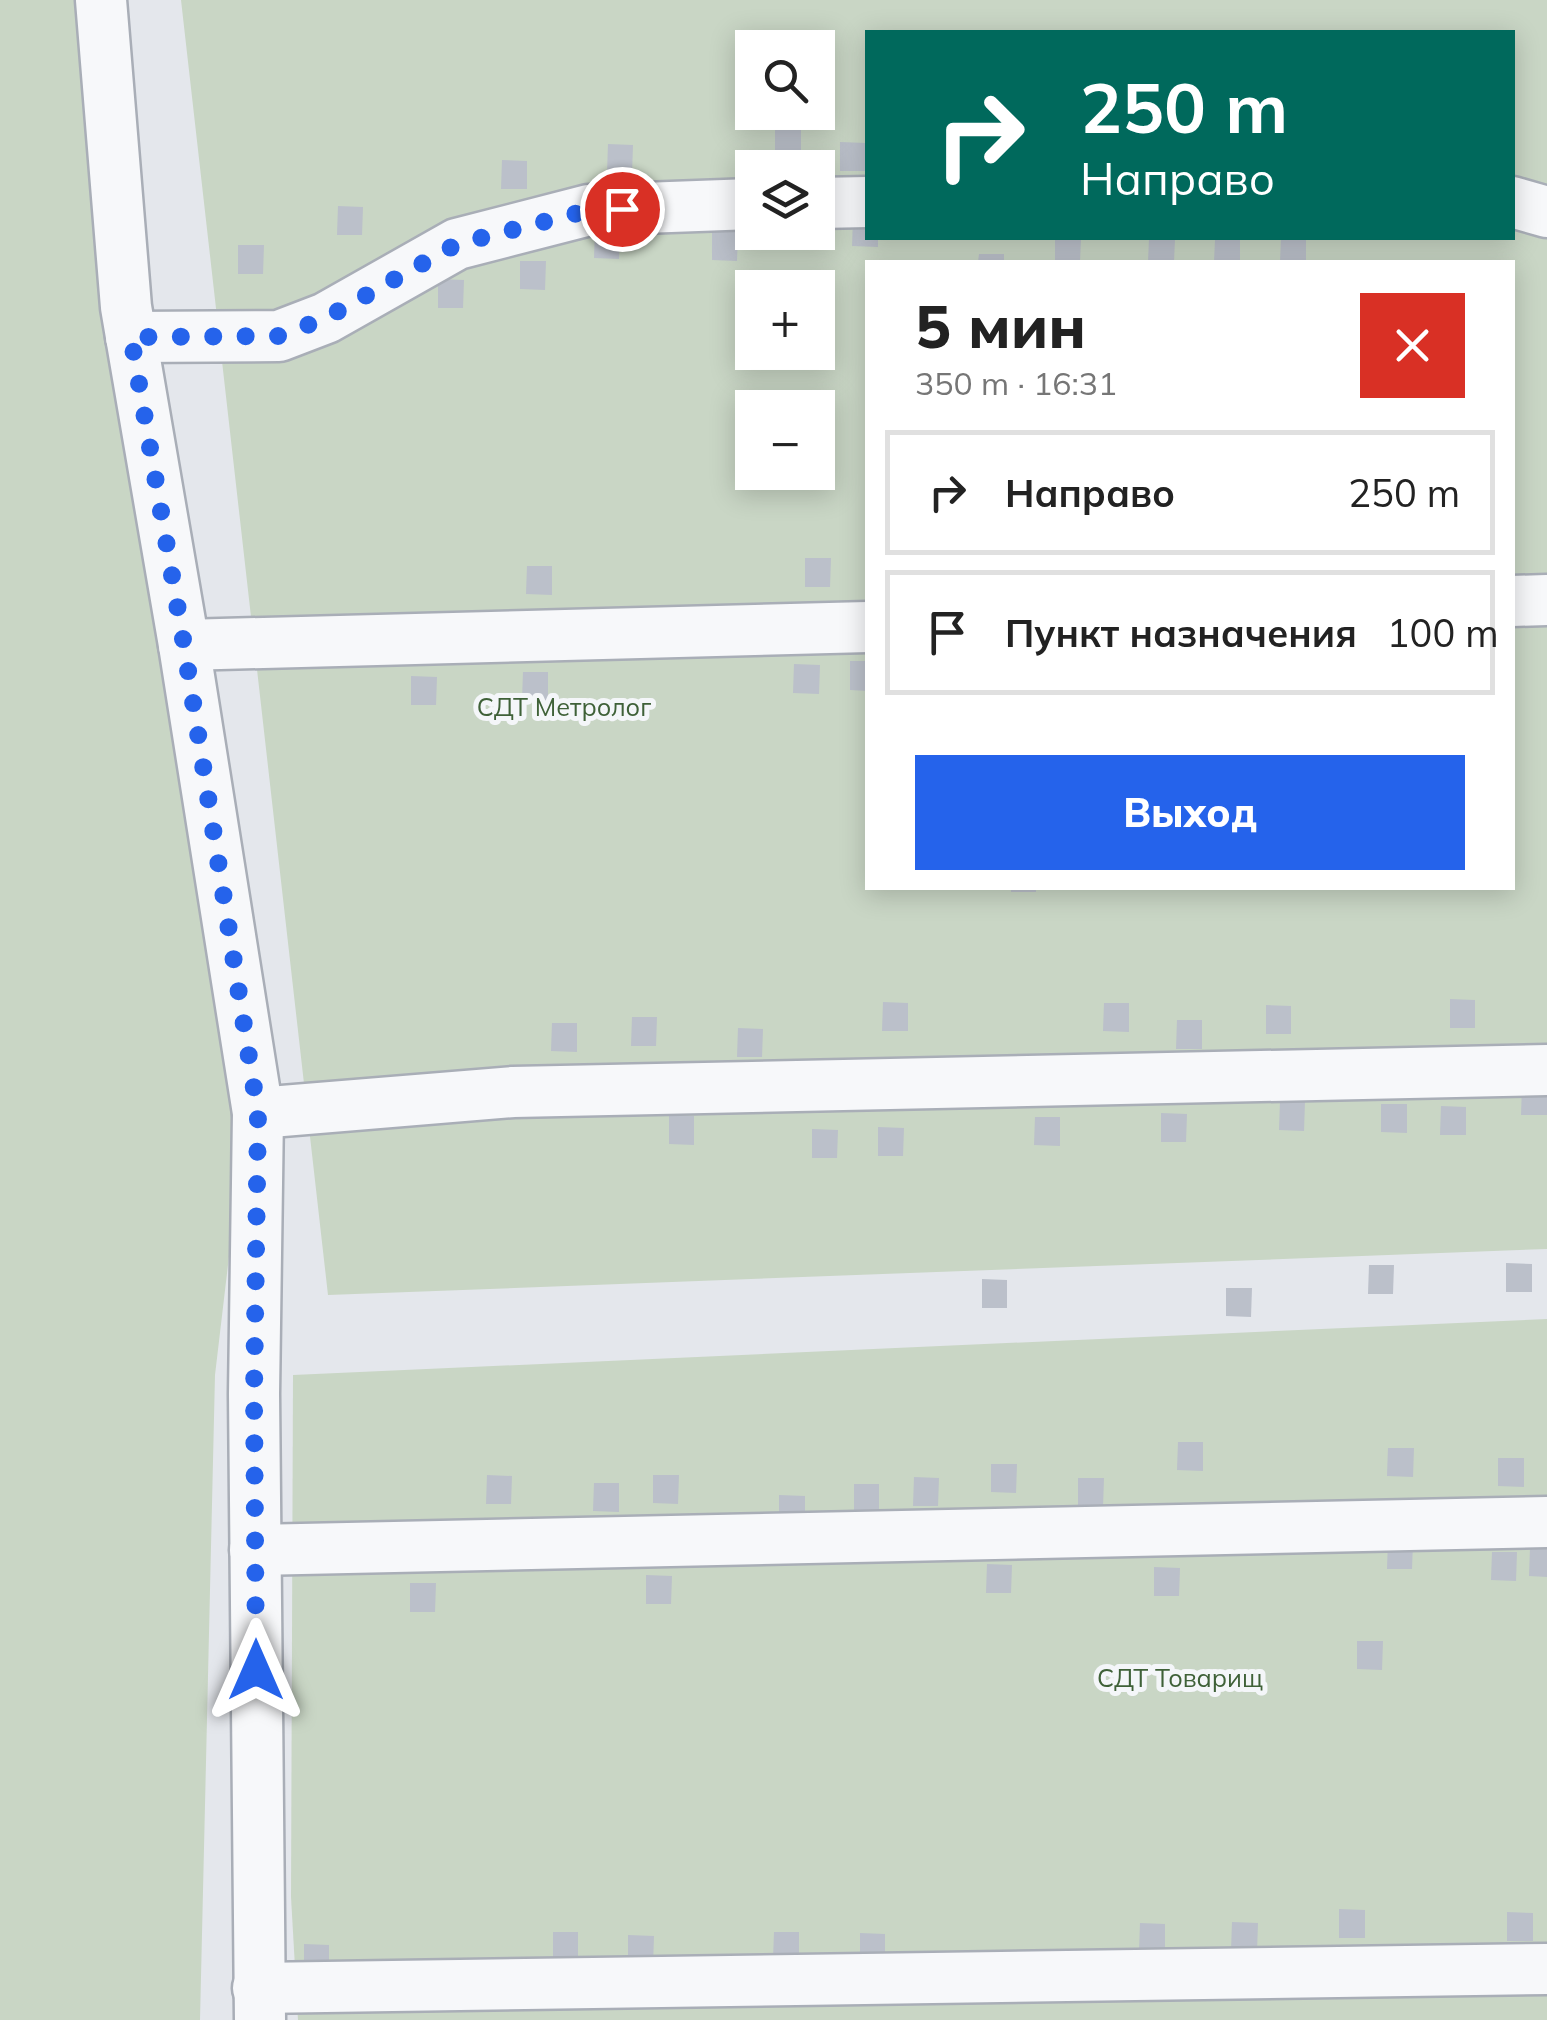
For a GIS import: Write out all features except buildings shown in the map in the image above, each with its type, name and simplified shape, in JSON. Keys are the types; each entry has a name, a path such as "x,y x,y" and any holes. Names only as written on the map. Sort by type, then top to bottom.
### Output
{"street":[{"path":"101,0 131,337 258,1114 260,2004 1547,1969"},
{"path":"835,203 865,202"},
{"path":"1515,203 1547,212"},
{"path":"131,337 279,336 326,318 457,244 590,210 735,205"},
{"path":"1515,601 1547,600"},
{"path":"184,645 865,627"},
{"path":"258,1114 514,1092 1547,1070"},
{"path":"256,1550 1547,1522"}],"green space":[{"path":"0,0 80,0 247,1104 215,1375 200,2020 0,2020"},
{"name":"СДТ Метролог","path":"181,0 1547,0 1547,1249 328,1295"},
{"name":"СДТ Товарищ","path":"1547,1319 1547,2020 298,2020 291,1897 293,1375"}],"route":[{"path":"256,1670 258,1114 131,337 279,336 326,318 457,244 590,210 622,209"}]}
